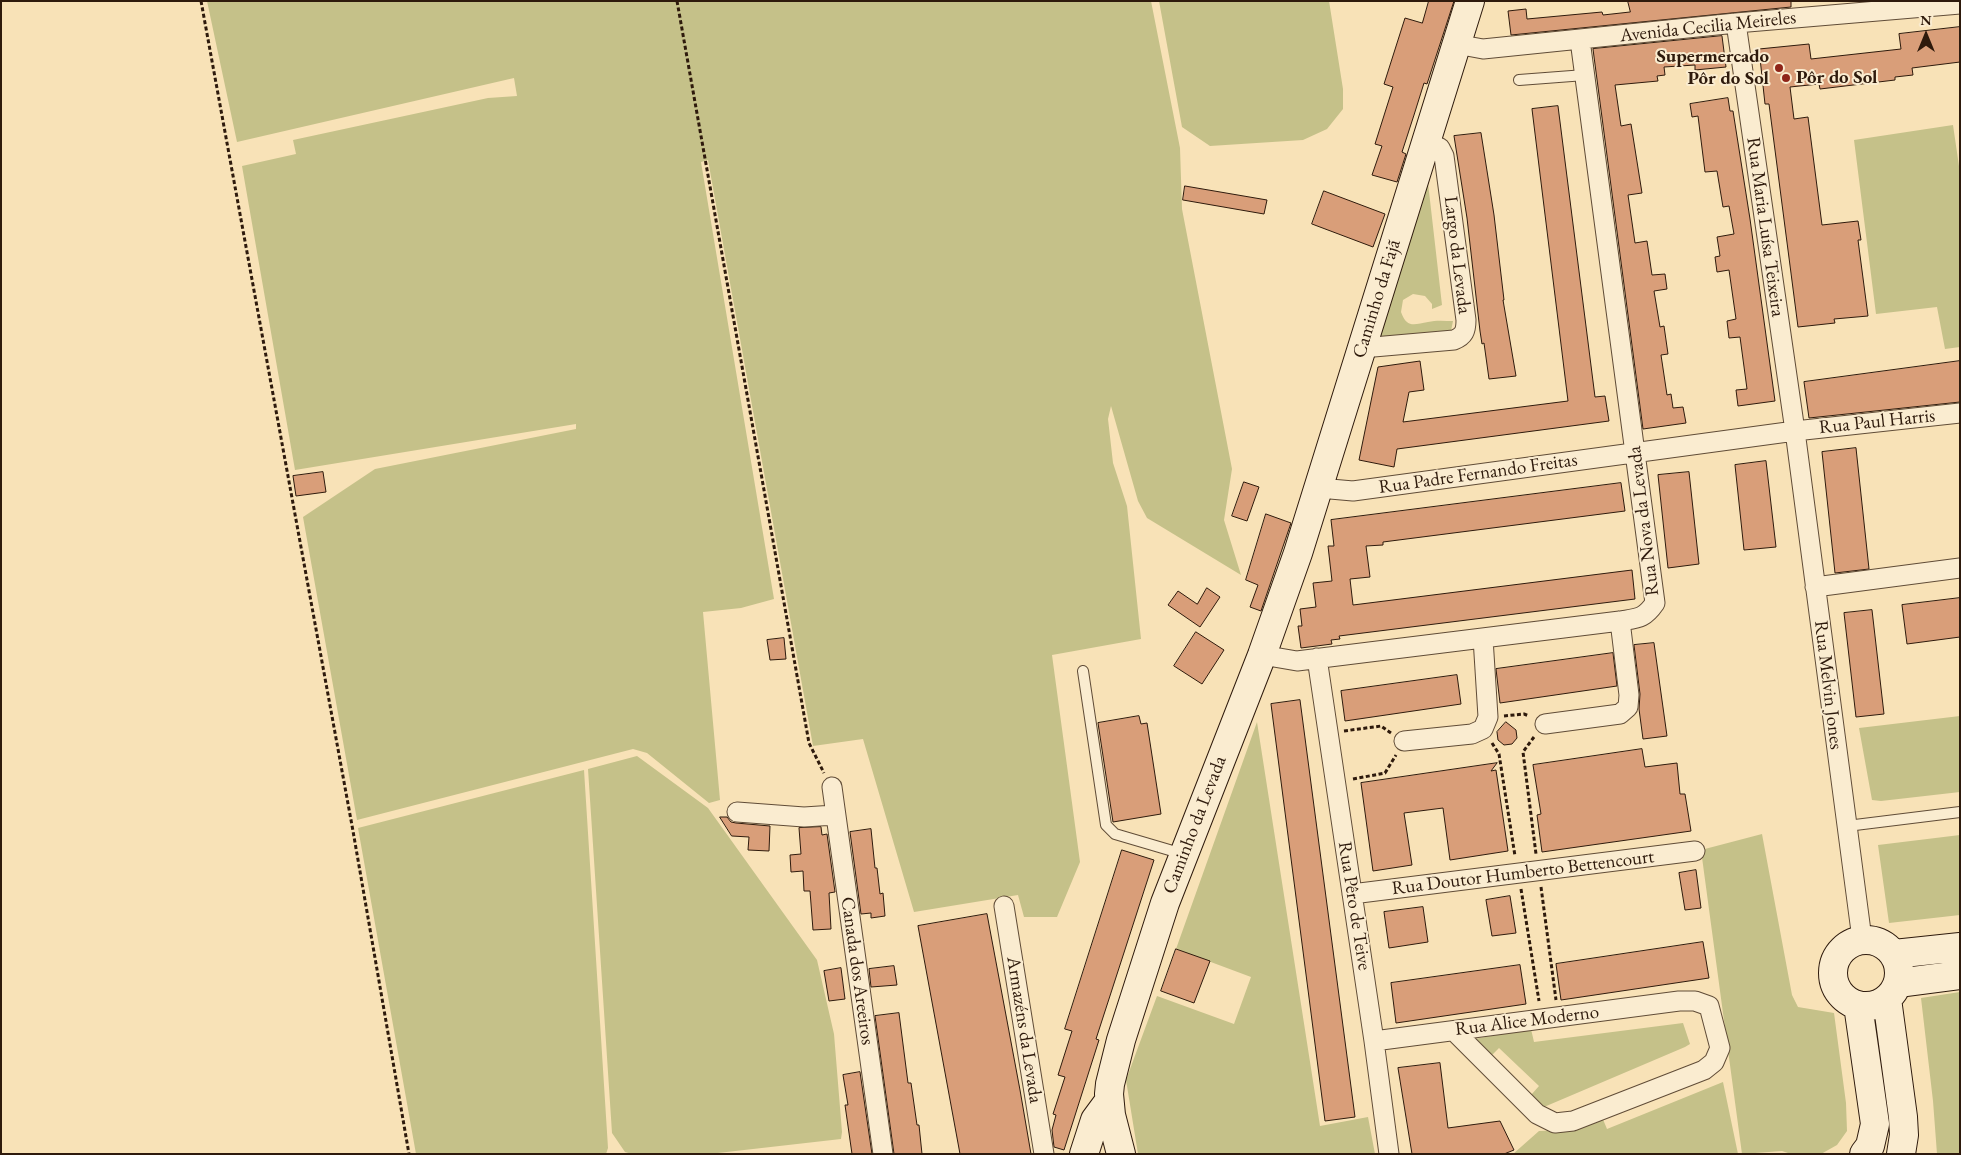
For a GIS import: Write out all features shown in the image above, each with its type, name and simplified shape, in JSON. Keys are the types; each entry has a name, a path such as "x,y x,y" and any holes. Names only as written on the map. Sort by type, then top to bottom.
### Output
{"street":[{"name":"Caminho da Fajã","path":"1298,553 1470,1"},
{"name":"Avenida Cecilia Meireles","path":"1456,44 1483,49 1736,23 1960,4"},
{"name":"Rua Maria Luísa Teixeira","path":"1736,23 1795,431"},
{"name":"Rua Nova da Levada","path":"1262,655 1296,661 1620,621 1648,614 1655,603 1580,40"},
{"name":"Largo da Levada","path":"1362,348 1454,340 1461,337 1466,331 1444,156 1440,148 1426,141"},
{"name":"Rua Paul Harris","path":"1636,453 1795,431 1960,413"},
{"name":"Rua Melvin Jones","path":"1795,431 1862,939"},
{"name":"Rua Padre Fernando Freitas","path":"1319,488 1353,491 1636,453"},
{"name":"Caminho da Levada","path":"1121,1154 1109,1101 1110,1084 1131,1007 1165,903 1262,655 1298,553"},
{"path":"1815,587 1960,568"},
{"path":"1544,724 1620,714 1628,707 1629,695 1620,621"},
{"path":"1404,741 1472,734 1483,728 1488,717 1483,638"},
{"name":"Rua Pêro de Teive","path":"1317,658 1389,1154"},
{"name":"Canada dos Areeiros","path":"832,788 883,1154"},
{"path":"736,812 804,816 836,815"},
{"name":"Rua Doutor Humberto Bettencourt","path":"1352,894 1695,851"},
{"name":"Armazéns da Levada","path":"1004,906 1044,1154"},
{"path":"1900,1154 1904,1135 1892,991 1899,968 1894,954 1889,948 1876,941 1862,939 1852,942 1836,956 1833,971 1835,986 1841,995 1858,1005 1873,1005 1892,991 1960,975"},
{"path":"1894,954 1960,947"},
{"name":"Rua Alice Moderno","path":"1374,1041 1679,1001 1695,1001 1709,1006 1720,1048 1714,1062 1704,1070 1573,1121 1556,1123 1537,1114 1454,1031"},
{"path":"1858,1005 1875,1124 1870,1146 1864,1154"},
{"name":"Caminho da Levada","path":"1084,1154 1095,1120 1109,1101"}],"lane":[{"path":"1519,80 1585,75"},
{"path":"1082,671 1106,825 1115,834 1184,854"},
{"path":"1847,826 1960,812"}],"path":[{"path":"202,1 409,1154"},
{"path":"676,1 809,743 832,788"},
{"path":"1488,717 1524,714 1544,724"},
{"path":"1328,733 1381,726 1404,741 1384,773 1335,782"}],"shaded area":[{"path":"207,1 1151,1 1180,148 1182,209 1232,469 1224,520 1241,575 1147,518 1138,501 1111,406 1108,419 1113,463 1127,506 1141,639 1052,655 1080,862 1057,917 1024,917 1018,895 914,912 863,739 813,746 708,160 701,162 774,599 741,608 703,612 720,800 709,803 647,753 633,749 357,820 303,517 375,469 576,429 576,424 295,470 242,166 296,154 293,140 488,98 517,96 514,78 237,142"},
{"path":"1159,1 1329,1 1343,89 1343,109 1327,129 1303,140 1210,146 1182,127"},
{"path":"1953,125 1960,173 1960,347 1945,349 1937,307 1876,314 1854,140"},
{"path":"1428,183 1442,305 1432,309 1432,304 1425,296 1413,294 1403,300 1401,312 1406,321 1412,324 1453,321 1451,331 1378,341 1422,186"},
{"path":"1960,716 1960,792 1881,801 1872,800 1859,728"},
{"path":"1257,722 1320,1126 1368,1117 1375,1154 1138,1154 1126,1080 1157,996 1234,1024 1251,977 1176,949"},
{"path":"637,756 708,808 817,960 834,1034 841,1139 709,1154 632,1154 625,1152 612,1133 588,769"},
{"path":"584,770 608,1148 606,1154 416,1154 358,828"},
{"path":"1762,834 1792,995 1798,1007 1834,1013 1846,1103 1847,1131 1837,1145 1821,1154 1791,1154 1782,1151 1742,1154 1701,850"},
{"path":"1960,835 1960,915 1889,923 1878,845"},
{"path":"1960,992 1960,1154 1937,1154 1921,998"},
{"path":"1683,1023 1690,1044 1544,1107 1531,1095 1539,1086 1499,1048 1490,1057 1474,1039 1531,1029 1534,1042"},
{"path":"1723,1082 1738,1154 1513,1154 1539,1131 1568,1130 1602,1117 1607,1129"}],"building":[{"path":"1429,1 1454,1 1427,84 1424,83 1402,152 1406,154 1397,182 1372,175 1382,146 1375,144 1393,87 1384,84 1405,18 1422,23"},
{"path":"1628,1 1791,1 1791,7 1511,35 1508,11 1526,9 1527,19 1602,12 1603,15 1630,12"},
{"path":"1960,27 1960,62 1912,68 1913,75 1895,77 1895,80 1820,89 1819,84 1790,87 1794,119 1808,117 1822,225 1858,221 1861,240 1858,240 1868,316 1834,319 1835,323 1798,327 1769,104 1765,104 1759,49 1809,44 1811,59 1901,49 1899,34"},
{"path":"1722,36 1726,67 1695,70 1695,65 1664,67 1665,75 1657,76 1658,81 1615,85 1621,126 1631,124 1642,193 1628,195 1635,243 1647,241 1652,275 1665,274 1667,289 1654,291 1660,327 1664,326 1668,354 1661,355 1667,395 1671,394 1673,408 1683,407 1686,423 1643,429 1593,49"},
{"path":"1728,98 1730,111 1733,111 1750,219 1775,401 1738,406 1736,390 1747,389 1740,337 1729,338 1727,321 1736,319 1729,270 1717,272 1715,257 1720,256 1717,237 1734,234 1729,206 1723,207 1717,171 1705,172 1698,116 1692,117 1690,104"},
{"path":"1558,106 1595,397 1605,396 1609,421 1397,449 1394,467 1359,460 1378,367 1420,361 1424,390 1409,392 1403,422 1568,401 1532,109"},
{"path":"1481,133 1494,215 1503,300 1516,376 1489,379 1484,343 1482,344 1480,331 1467,218 1454,136"},
{"path":"1185,186 1267,200 1264,214 1183,200"},
{"path":"1324,191 1385,214 1373,247 1312,224"},
{"path":"1960,361 1960,402 1809,418 1804,382"},
{"path":"1856,448 1869,569 1835,573 1822,452"},
{"path":"1766,461 1776,547 1744,550 1735,465"},
{"path":"323,472 326,492 296,496 293,476"},
{"path":"1689,472 1699,564 1668,568 1658,475"},
{"path":"1244,482 1259,487 1247,521 1232,516"},
{"path":"1621,483 1625,511 1383,542 1383,545 1366,546 1370,577 1350,579 1353,605 1632,570 1635,599 1339,636 1340,639 1331,640 1332,644 1301,648 1298,626 1302,626 1300,609 1316,607 1313,583 1332,581 1328,546 1334,546 1331,520"},
{"path":"1266,514 1291,523 1261,611 1250,607 1258,585 1246,580"},
{"path":"1207,588 1220,597 1200,627 1168,605 1178,591 1197,604"},
{"path":"1960,598 1960,637 1907,644 1902,605"},
{"path":"1872,610 1884,714 1856,717 1844,613"},
{"path":"1196,632 1224,650 1202,684 1174,666"},
{"path":"784,638 786,659 770,660 767,640"},
{"path":"1654,643 1667,736 1643,739 1634,645"},
{"path":"1613,653 1617,686 1500,703 1496,669"},
{"path":"1457,675 1461,704 1345,721 1341,691"},
{"path":"1300,700 1355,1117 1325,1121 1271,704"},
{"path":"1139,716 1141,724 1147,723 1161,814 1113,822 1098,723"},
{"path":"1506,722 1516,730 1517,738 1512,744 1504,745 1498,740 1497,732"},
{"path":"1642,749 1645,767 1677,763 1680,794 1685,794 1691,831 1542,852 1537,815 1541,814 1533,765"},
{"path":"1497,763 1491,771 1496,770 1508,851 1450,860 1443,808 1404,813 1412,865 1373,871 1361,783"},
{"path":"720,817 727,817 731,822 736,823 770,826 769,851 748,850 749,837 732,836"},
{"path":"821,827 822,835 827,834 835,892 829,893 831,929 813,930 810,891 804,891 803,871 791,872 790,855 801,854 799,828"},
{"path":"871,829 875,868 877,868 880,894 883,893 885,916 871,918 871,913 861,914 850,832"},
{"path":"1122,850 1154,860 1096,1039 1099,1040 1064,1150 1054,1147 1052,1130 1056,1115 1053,1114 1065,1077 1058,1075 1072,1031 1065,1029"},
{"path":"1696,870 1701,908 1685,910 1679,873"},
{"path":"1510,896 1516,933 1492,936 1486,900"},
{"path":"1423,907 1428,942 1389,948 1384,912"},
{"path":"987,914 1031,1154 960,1154 918,926"},
{"path":"1703,942 1709,978 1561,1000 1556,964"},
{"path":"1176,949 1210,961 1194,1003 1161,991"},
{"path":"1520,965 1526,1004 1396,1023 1391,983"},
{"path":"894,966 897,985 871,987 869,969"},
{"path":"841,968 845,999 829,1001 824,971"},
{"path":"899,1013 908,1083 911,1083 922,1154 894,1154 875,1016"},
{"path":"1440,1063 1448,1128 1500,1121 1514,1150 1504,1154 1412,1154 1398,1068"},
{"path":"860,1072 872,1154 852,1154 845,1105 848,1105 843,1075"}],"place":[{"name":"Supermercado Pôr do Sol","path":"1779,68"},
{"name":"Pôr do Sol","path":"1786,78"}]}
